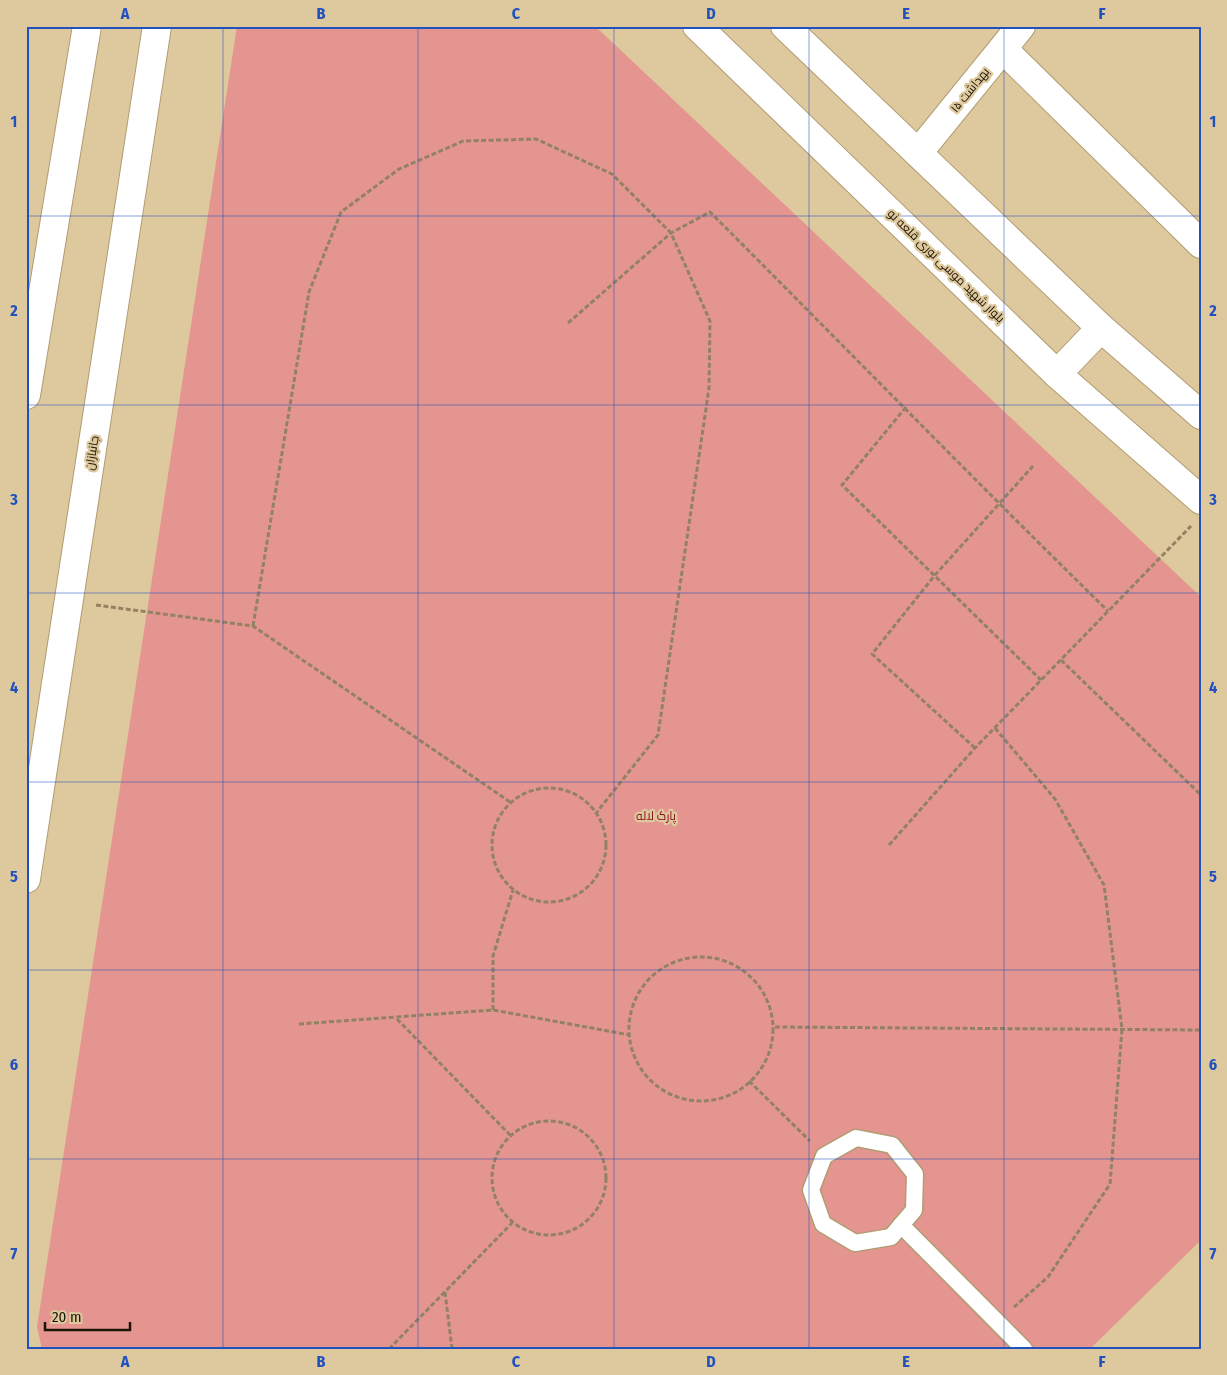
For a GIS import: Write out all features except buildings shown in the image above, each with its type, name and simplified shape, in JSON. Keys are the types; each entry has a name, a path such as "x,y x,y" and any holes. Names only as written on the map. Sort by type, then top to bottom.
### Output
{"main road":[{"path":"26,394 86,26"},
{"name":"جانبازان","path":"26,879 157,26"},
{"name":"بلوار شهید موسی نوری قلعه نو","path":"697,26 1197,511"},
{"path":"785,26 1101,328 1201,415"},
{"name":"بهداشت ۱۵","path":"918,153 1021,26"},
{"path":"1003,48 1201,244"},
{"path":"1057,374 1101,328"}],"lane":[{"path":"856,1138 892,1145 915,1174 914,1210 891,1237 855,1243 823,1224 811,1190 824,1156 856,1138"},
{"path":"901,1225 1024,1349"}],"path":[{"path":"253,626 308,292 341,212 399,169 463,141 536,139 612,174 671,234 710,321 709,388 658,735 597,812"},
{"path":"568,322 671,234 710,212 906,407 999,504 1108,611"},
{"path":"906,407 842,485 1042,680"},
{"path":"975,748 872,654 934,575 1033,466"},
{"path":"889,845 975,748 1108,611 1197,511"},
{"path":"69,601 253,626 510,802"},
{"path":"1061,660 1201,795"},
{"path":"996,728 1055,799 1104,885 1122,1029 1110,1184 1048,1276 997,1322"},
{"path":"539,787 571,791 597,812 607,843 599,875 575,897 542,902 512,890 494,862 493,830 510,802 539,787"},
{"path":"493,1010 493,956 512,890"},
{"path":"688,956 729,961 762,987 775,1027 764,1067 734,1095 692,1102 654,1086 631,1052 629,1010 651,974 688,956"},
{"path":"299,1024 493,1010 630,1035"},
{"path":"397,1018 510,1135"},
{"path":"775,1027 1201,1030"},
{"path":"749,1081 824,1156"},
{"path":"539,1121 572,1125 597,1145 607,1176 599,1208 575,1230 542,1236 512,1223 494,1196 492,1163 510,1135 539,1121"},
{"path":"388,1349 512,1223"},
{"path":"445,1292 452,1349"}],"green space":[{"name":"پارک لاله","path":"237,26 595,26 1201,597 1201,1240 1090,1349 42,1349 37,1327"}]}
